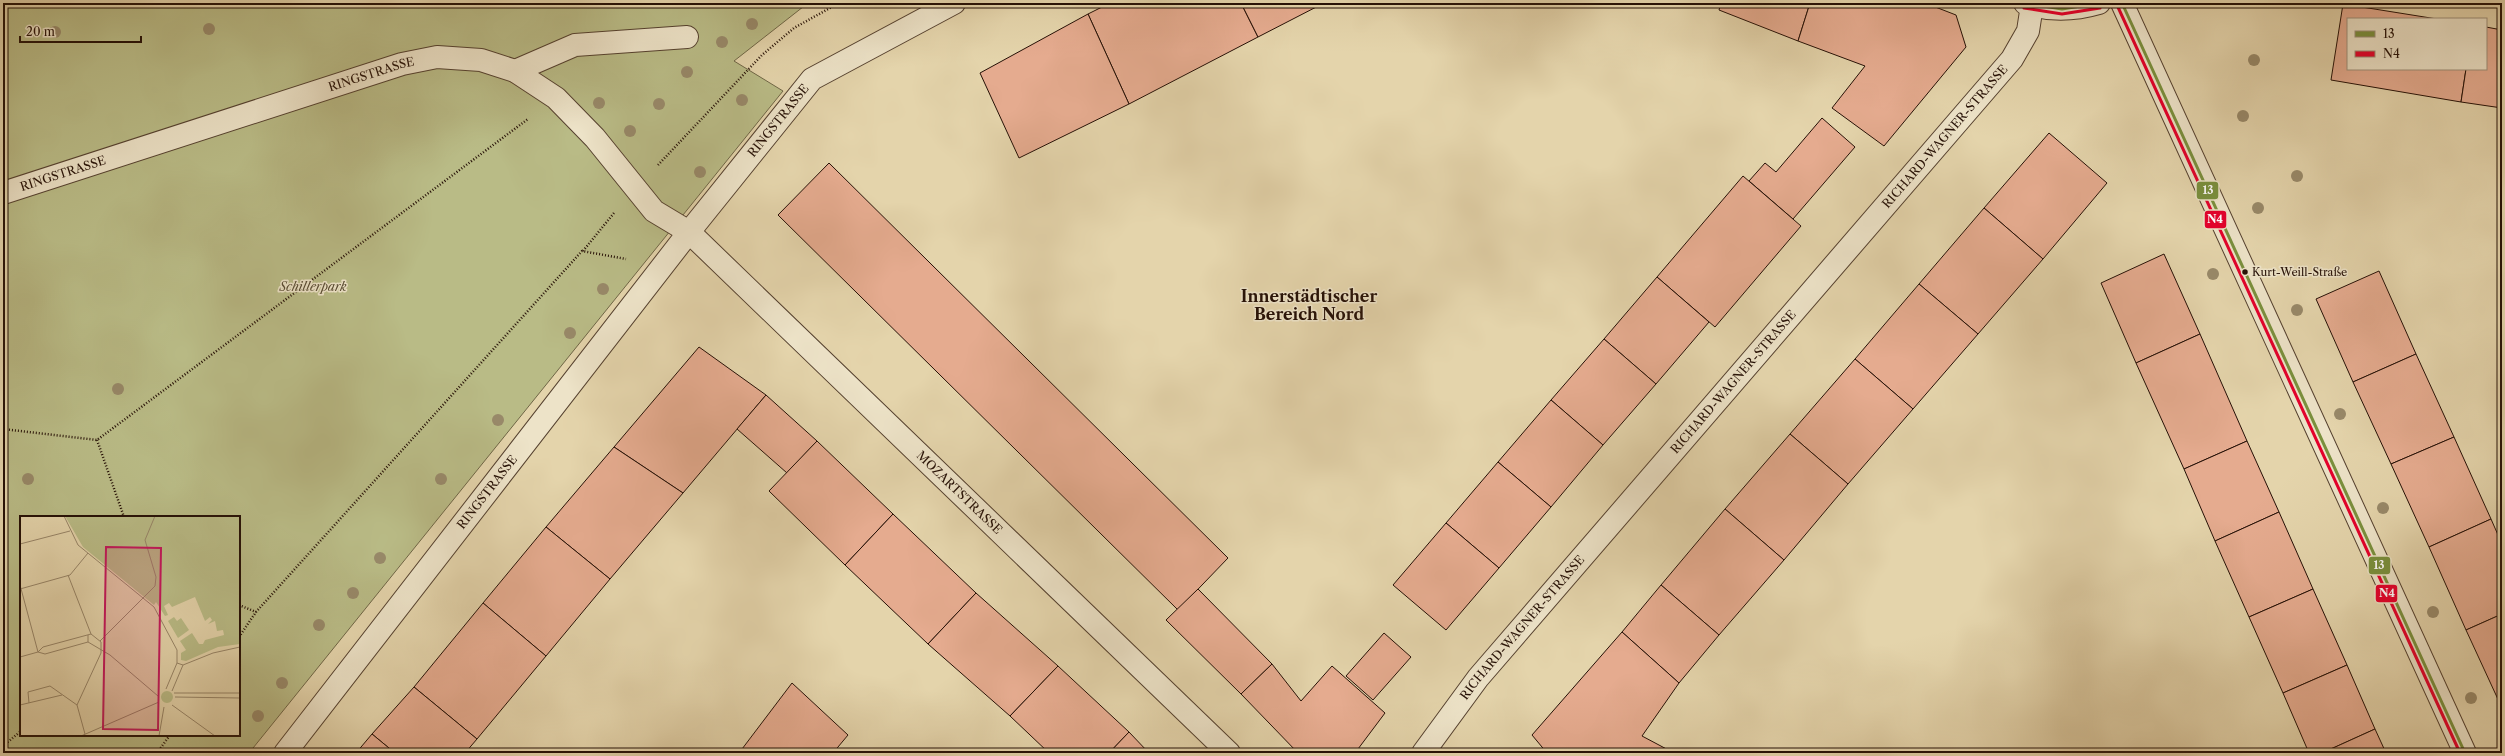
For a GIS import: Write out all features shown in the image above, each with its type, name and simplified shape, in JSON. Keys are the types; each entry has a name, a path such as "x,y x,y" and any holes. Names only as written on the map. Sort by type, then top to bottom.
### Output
{"street":[{"name":"RINGSTRASSE","path":"286,753 689,232 812,78 954,3"},
{"path":"2028,4 2054,9 2076,8 2099,3"},
{"path":"2122,3 2465,753"},
{"name":"RICHARD-WAGNER-STRASSE","path":"1423,753 1478,678 2012,59 2028,31 2028,4"},
{"path":"515,71 575,45 687,37"},
{"name":"RINGSTRASSE","path":"3,193 402,64 437,57 481,60 515,71 556,98 595,138 654,211 689,232"},
{"name":"MOZARTSTRASSE","path":"689,232 1229,753"}],"path":[{"path":"240,636 256,612 582,251 635,189 762,55 794,28 839,3"},
{"path":"3,429 97,440 556,98"},
{"path":"582,251 628,259"},
{"path":"97,440 124,516"},
{"path":"240,605 256,612"},
{"path":"3,746 20,732"},
{"path":"157,753 169,736"}],"green space":[{"name":"Schillerpark","path":"3,3 808,3 734,61 783,91 249,753 3,753"}],"building":[{"path":"1110,3 1241,3 1258,37 1129,104 1088,14"},
{"path":"1241,3 1324,3 1258,37"},
{"path":"1721,3 1810,3 1798,41 1719,10"},
{"path":"1810,3 1925,3 1956,15 1966,47 1884,146 1832,108 1865,66 1798,41"},
{"path":"2343,4 2431,18 2347,18 2347,70 2466,70 2461,102 2331,80"},
{"path":"1088,14 1129,104 1019,158 980,73"},
{"path":"2487,27 2502,30 2502,108 2461,102 2466,70 2487,70"},
{"path":"1822,118 1855,147 1793,219 1749,181 1765,163 1776,172"},
{"path":"2049,133 2107,183 2043,259 1984,208"},
{"path":"829,163 1228,558 1178,610 778,215"},
{"path":"1743,176 1801,226 1715,327 1657,277"},
{"path":"1984,208 2043,259 1978,334 1919,284"},
{"path":"2164,254 2200,334 2136,363 2101,283"},
{"path":"2379,271 2416,354 2353,382 2316,299"},
{"path":"1657,277 1709,322 1656,384 1604,339"},
{"path":"1919,284 1978,334 1913,409 1855,359"},
{"path":"2200,334 2247,441 2184,469 2136,363"},
{"path":"1604,339 1656,384 1603,445 1551,400"},
{"path":"699,347 766,395 683,493 614,447"},
{"path":"2416,354 2454,437 2391,464 2353,382"},
{"path":"1855,359 1913,409 1848,484 1790,434"},
{"path":"766,395 817,441 787,473 737,429"},
{"path":"1551,400 1603,445 1551,507 1498,462"},
{"path":"1790,434 1848,484 1784,560 1725,509"},
{"path":"2454,437 2491,519 2429,547 2391,464"},
{"path":"817,441 893,514 845,565 769,491"},
{"path":"2247,441 2279,512 2215,541 2184,469"},
{"path":"614,447 683,493 610,579 546,527"},
{"path":"1498,462 1551,507 1499,568 1446,523"},
{"path":"1725,509 1784,560 1719,635 1661,585"},
{"path":"2279,512 2313,589 2249,617 2215,541"},
{"path":"893,514 976,593 928,644 845,565"},
{"path":"2491,519 2502,544 2502,614 2466,630 2429,547"},
{"path":"1446,523 1499,568 1446,630 1393,585"},
{"path":"546,527 610,579 546,656 483,603"},
{"path":"1661,585 1719,635 1679,683 1622,632"},
{"path":"1198,589 1272,664 1241,694 1166,620"},
{"path":"2313,589 2347,665 2283,693 2249,617"},
{"path":"976,593 1058,666 1010,716 928,644"},
{"path":"483,603 546,656 477,739 414,687"},
{"path":"2502,614 2502,708 2466,630"},
{"path":"1622,632 1679,683 1642,736 1674,753 1547,753 1532,735"},
{"path":"1384,633 1411,657 1373,700 1346,676"},
{"path":"1272,664 1301,701 1332,666 1385,713 1355,753 1298,753 1241,694"},
{"path":"2347,665 2375,729 2322,753 2309,753 2283,693"},
{"path":"1058,666 1129,732 1109,753 1049,753 1010,716"},
{"path":"792,683 848,735 833,753 739,753"},
{"path":"414,687 477,739 465,753 395,753 372,734"},
{"path":"2375,729 2386,753 2322,753"},
{"path":"1129,732 1149,753 1109,753"},
{"path":"372,734 395,753 356,753"}],"transit line":[{"name":"13","path":"2025,3 2062,9 2099,3"},
{"name":"13","path":"2122,3 2465,753"},
{"name":"N4","path":"2117,5 2460,753"},
{"name":"N4","path":"2024,8 2062,14 2100,8"}],"place":[{"name":"Kurt-Weill-Straße","path":"2245,272"}],"district":[{"name":"Innerstädtischer Bereich Nord","path":"1309,305"}]}
